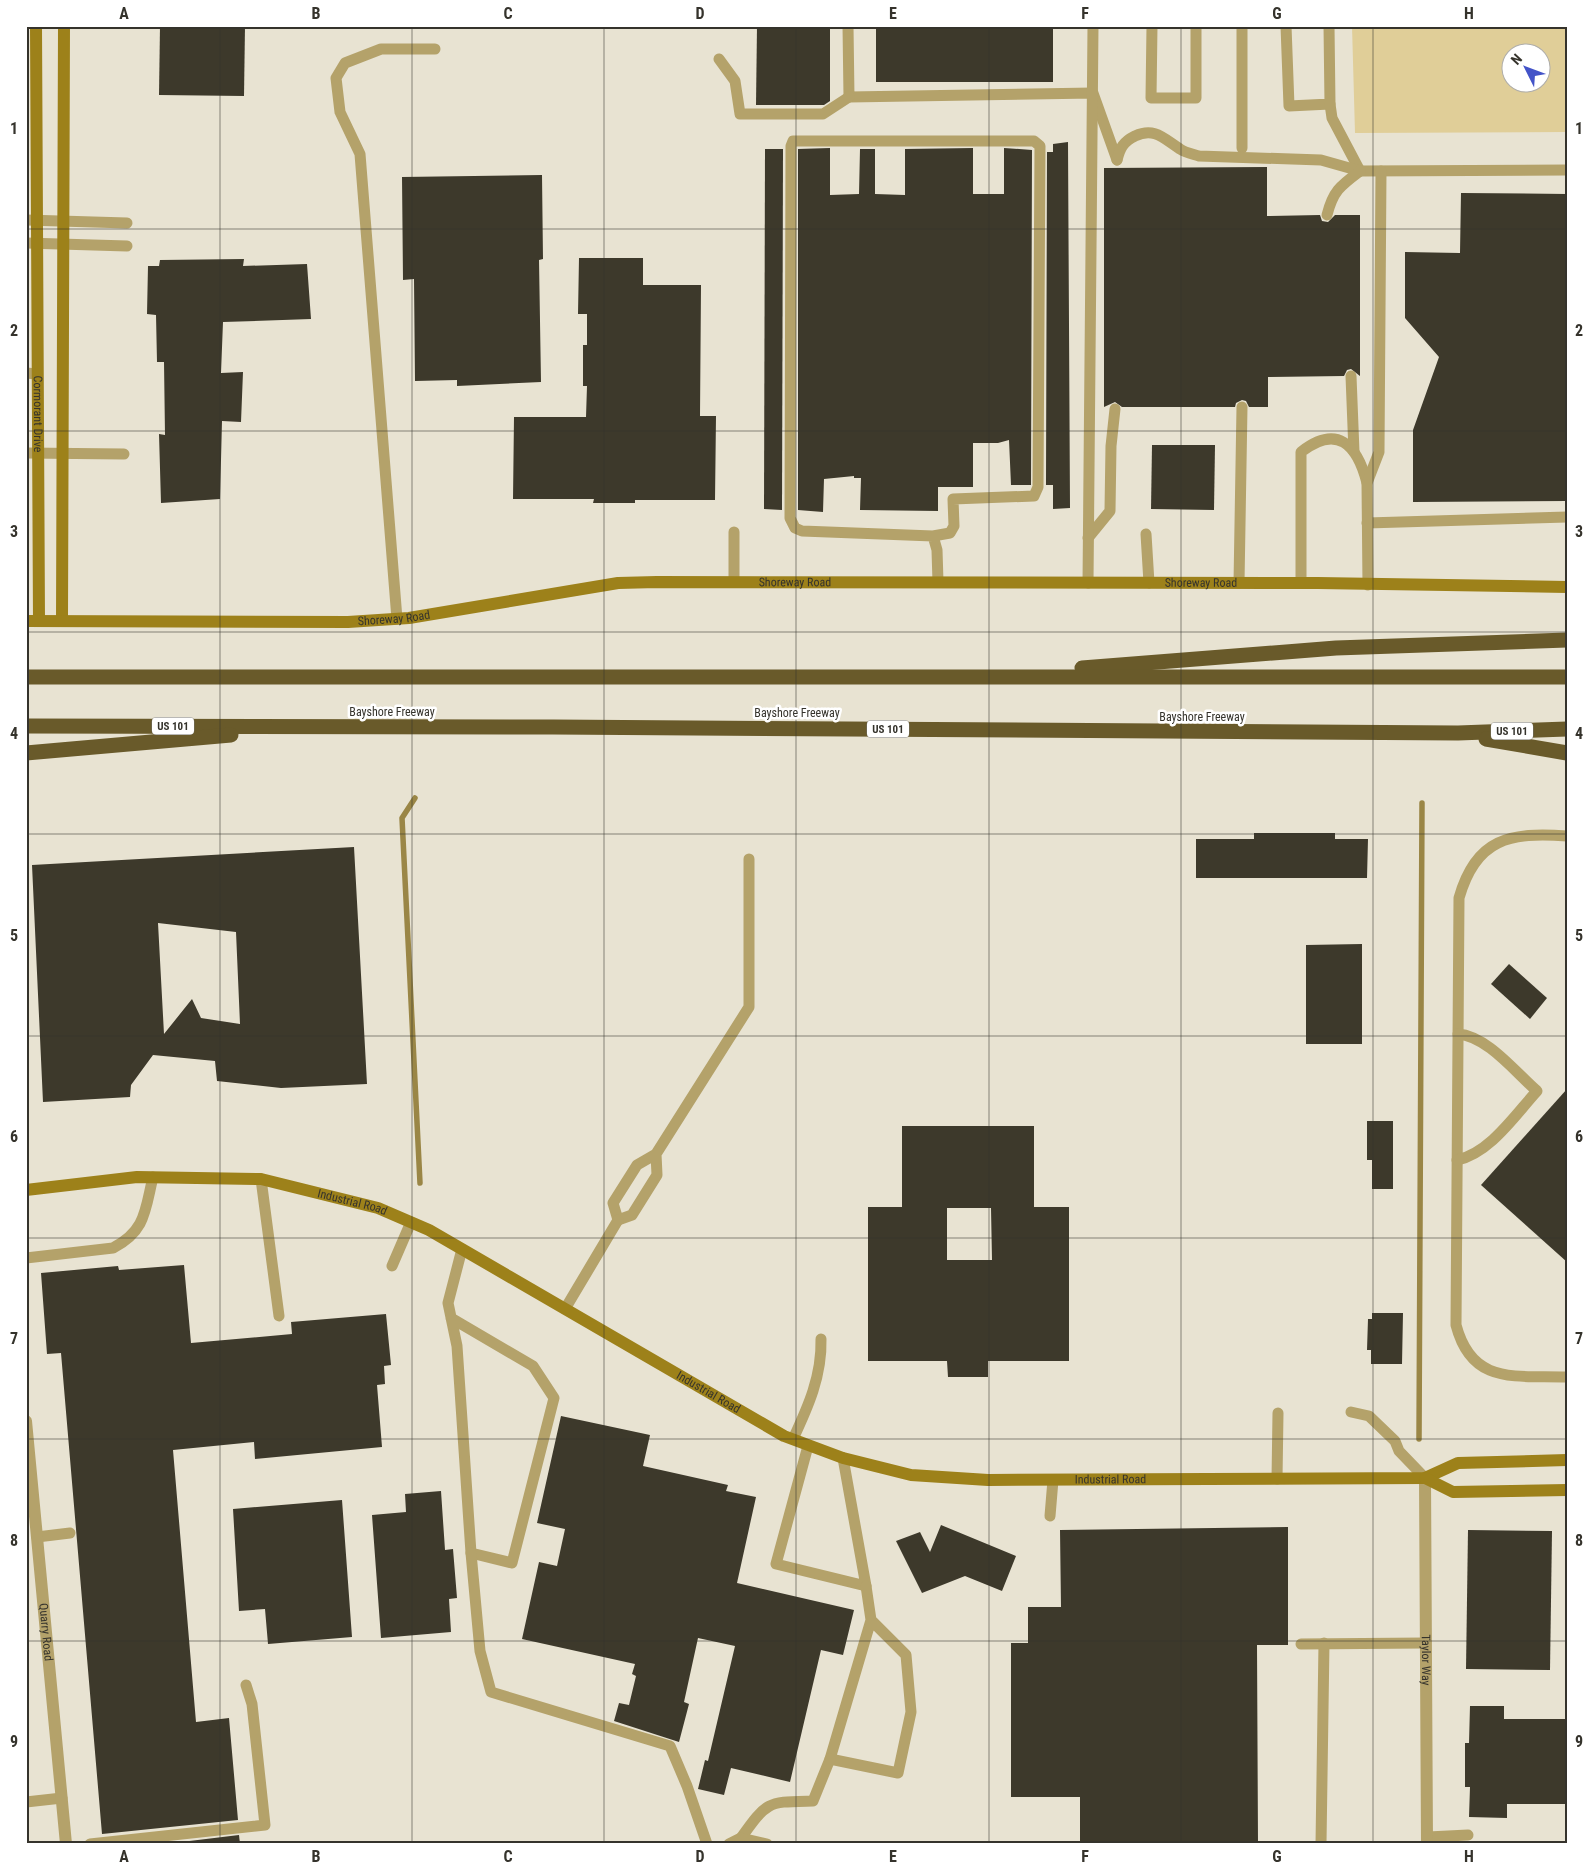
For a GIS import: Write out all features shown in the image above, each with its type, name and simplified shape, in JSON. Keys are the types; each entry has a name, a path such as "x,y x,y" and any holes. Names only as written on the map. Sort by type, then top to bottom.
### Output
{"highway":[{"path":"966,677 1336,648 1567,640"},
{"path":"26,677 1567,677"},
{"name":"Bayshore Freeway","path":"26,726 319,726 1458,734 1567,730"},
{"path":"26,753 70,751 319,726"},
{"path":"1458,734 1567,753"}],"street":[{"name":"Cormorant Drive","path":"33,621 31,220 36,26"},
{"name":"Cormorant Drive","path":"62,620 64,26"},
{"name":"Shoreway Road","path":"33,621 348,622 397,618 618,584 734,582 1301,583 1567,587"},
{"name":"Industrial Road","path":"26,1190 137,1177 261,1179 378,1208 411,1222 462,1249 793,1440 844,1458 911,1475 988,1480 1425,1478 1458,1463 1567,1460"},
{"name":"Quarry Road","path":"26,1421 66,1844"},
{"name":"Industrial Road","path":"1425,1478 1453,1492 1567,1490"},
{"name":"Taylor Way","path":"1425,1478 1424,1643 1428,1840"}],"lane":[{"path":"848,26 849,96"},
{"path":"1088,583 1093,26"},
{"path":"1152,26 1151,98 1196,98 1196,26"},
{"path":"1242,26 1242,148"},
{"path":"1286,26 1289,106 1330,104"},
{"path":"1329,26 1330,104 1332,118 1360,171"},
{"path":"397,618 360,154 340,112 336,78 345,63 381,49 435,50"},
{"path":"719,59 735,81 740,114 822,114 849,96 1093,93"},
{"path":"1093,93 1117,164 1120,146 1142,133 1156,132 1182,150 1199,156 1321,160 1360,171 1567,170"},
{"path":"793,141 1034,141 1040,146 1038,487 1034,496 953,499 954,526 950,533 933,536 802,531 795,528 790,518 791,146 793,141"},
{"path":"1328,215 1331,198 1339,186 1360,171"},
{"path":"1367,483 1379,452 1381,171"},
{"path":"31,220 127,223"},
{"path":"32,243 127,246"},
{"path":"1351,376 1354,452"},
{"path":"1239,583 1242,407"},
{"path":"1088,538 1110,511 1111,446 1114,409"},
{"path":"1301,583 1301,452 1315,441 1336,438 1346,442 1354,452 1362,464 1367,483 1368,585"},
{"path":"32,453 124,454"},
{"path":"1367,523 1567,517"},
{"path":"734,532 734,582"},
{"path":"1146,534 1149,583"},
{"path":"933,536 937,550 938,582"},
{"path":"1567,836 1536,833 1507,838 1481,853 1465,877 1459,898 1456,1325 1460,1341 1468,1355 1484,1369 1504,1375 1567,1377"},
{"path":"618,1220 614,1203 637,1165 656,1154 748,1007 749,859"},
{"path":"1457,1160 1470,1157 1488,1143 1537,1092 1484,1043 1471,1035 1458,1034"},
{"path":"565,1309 618,1220 632,1215 657,1175 656,1154"},
{"path":"26,1258 113,1248 137,1231 143,1220 153,1177"},
{"path":"261,1179 279,1316"},
{"path":"392,1266 411,1222"},
{"path":"462,1249 448,1303 457,1346 471,1553 480,1651 491,1692 670,1746 687,1786 707,1844"},
{"path":"451,1318 533,1366 554,1398 512,1563 471,1553"},
{"path":"793,1440 814,1391 821,1353 821,1339"},
{"path":"1351,1412 1369,1416 1396,1441 1399,1451 1425,1478"},
{"path":"1277,1479 1278,1413"},
{"path":"808,1446 776,1564 866,1586"},
{"path":"729,1844 741,1838 760,1810 778,1802 814,1801 830,1759 871,1620 844,1458"},
{"path":"1050,1516 1053,1480"},
{"path":"37,1537 70,1533"},
{"path":"830,1759 898,1773 911,1712 906,1655 871,1620"},
{"path":"1321,1844 1324,1643"},
{"path":"1301,1644 1424,1643"},
{"path":"90,1844 265,1825 252,1704 246,1685"},
{"path":"26,1802 62,1798"},
{"path":"1428,1840 1468,1836"},
{"path":"741,1838 767,1844"}],"shaded area":[{"path":"1352,26 1567,26 1567,132 1355,133"}],"building":[{"path":"160,26 245,26 244,96 159,95"},
{"path":"757,26 830,26 830,101 824,105 756,105"},
{"path":"876,26 1053,26 1053,82 876,82"},
{"path":"1068,142 1070,508 1053,509 1053,485 1046,485 1047,152 1053,152 1053,144"},
{"path":"830,148 830,195 859,194 860,149 875,149 875,194 905,195 905,149 973,148 973,194 1004,194 1004,148 1032,150 1031,485 1011,485 1009,440 998,443 973,443 973,487 938,487 938,511 860,510 861,478 854,478 854,476 824,479 823,512 798,510 798,149"},
{"path":"765,149 783,149 782,510 764,509"},
{"path":"1267,167 1267,216 1320,215 1322,221 1328,222 1335,215 1360,215 1360,376 1351,369 1347,370 1344,376 1268,377 1268,407 1249,407 1246,401 1242,400 1236,403 1235,407 1122,407 1115,402 1104,407 1104,168"},
{"path":"542,175 543,259 539,260 541,382 457,386 457,380 415,381 414,279 403,280 402,177"},
{"path":"1461,193 1567,194 1567,501 1413,502 1413,430 1439,357 1405,318 1405,252 1460,253"},
{"path":"579,258 643,258 643,285 701,285 700,416 716,416 715,500 635,500 635,503 593,503 594,499 513,499 514,417 586,417 587,386 583,386 583,345 587,345 587,314 578,314"},
{"path":"244,259 243,266 307,264 311,319 223,322 221,373 243,372 241,422 222,421 220,499 161,503 159,434 165,435 164,362 157,362 156,315 147,314 148,266 159,266 160,260"},
{"path":"1152,445 1215,445 1214,510 1151,509"},
{"path":"1254,833 1335,833 1335,839 1368,839 1367,878 1196,878 1196,839 1254,839"},
{"path":"354,847 367,1084 281,1088 217,1081 215,1061 153,1055 131,1085 130,1097 43,1102 32,865","holes":["158,923 236,932 240,1024 201,1018 192,999 164,1034"]},
{"path":"1362,944 1362,1044 1306,1044 1306,945"},
{"path":"1509,964 1547,998 1530,1019 1491,984"},
{"path":"1567,1089 1567,1262 1481,1185"},
{"path":"1367,1121 1393,1121 1393,1189 1372,1189 1372,1160 1367,1160"},
{"path":"902,1126 1034,1126 1034,1207 1069,1207 1069,1361 988,1361 988,1377 948,1377 947,1361 868,1361 868,1207 902,1207","holes":["947,1208 991,1208 992,1260 947,1260"]},
{"path":"184,1265 191,1343 292,1334 291,1322 386,1314 391,1365 384,1366 385,1384 377,1385 382,1447 255,1459 254,1442 173,1450 196,1722 229,1718 238,1820 102,1834 61,1353 47,1354 41,1273 118,1266 119,1270"},
{"path":"1372,1313 1403,1313 1402,1364 1371,1364 1371,1350 1367,1350 1368,1319 1372,1319"},
{"path":"561,1416 650,1435 643,1466 728,1485 726,1491 756,1497 737,1583 854,1610 843,1655 821,1650 790,1782 731,1768 724,1795 698,1789 705,1760 708,1761 735,1646 698,1638 684,1702 689,1704 679,1742 614,1721 619,1703 629,1705 636,1676 632,1674 635,1664 522,1639 539,1562 557,1566 565,1529 537,1523"},
{"path":"441,1491 445,1550 453,1549 457,1598 449,1599 451,1632 381,1638 372,1515 406,1512 405,1494"},
{"path":"342,1500 352,1637 268,1644 265,1609 239,1611 233,1509"},
{"path":"941,1525 1016,1556 1002,1591 965,1576 922,1593 896,1541 920,1532 930,1552"},
{"path":"1288,1527 1288,1645 1257,1645 1258,1844 1080,1844 1080,1797 1011,1797 1011,1643 1028,1643 1028,1607 1061,1607 1060,1530"},
{"path":"1468,1530 1552,1531 1550,1670 1466,1669"},
{"path":"1470,1706 1504,1706 1504,1719 1567,1719 1567,1804 1507,1804 1507,1818 1469,1817 1470,1787 1465,1787 1465,1743 1469,1743"},
{"path":"239,1835 240,1844 173,1844 173,1843"}],"waterway":[{"path":"415,798 402,818 420,1183"},
{"path":"1419,1439 1422,803"}]}
